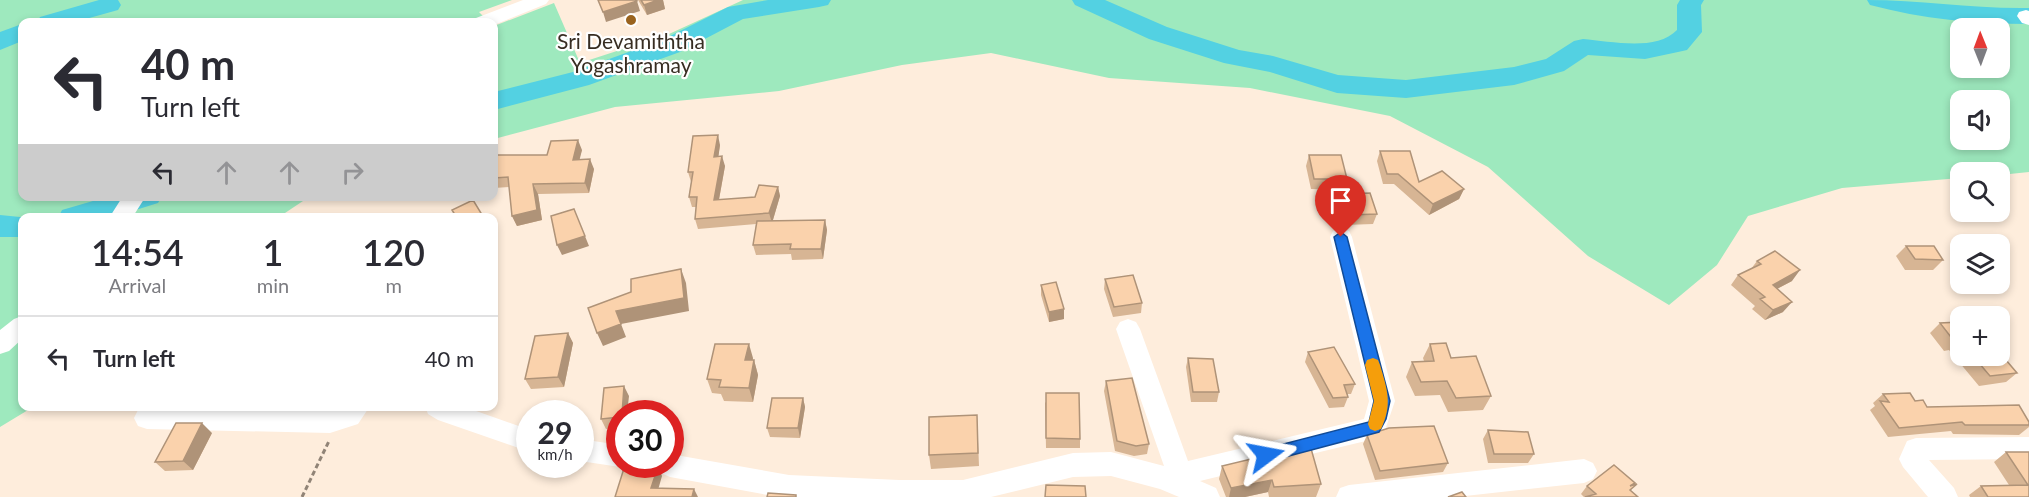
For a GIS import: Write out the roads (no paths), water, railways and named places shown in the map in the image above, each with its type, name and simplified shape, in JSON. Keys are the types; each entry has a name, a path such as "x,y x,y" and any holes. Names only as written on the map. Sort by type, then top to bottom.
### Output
{"street":[{"path":"493,18 540,0"},
{"path":"1172,477 1374,428 1382,401 1341,237"},
{"path":"0,344 18,329"},
{"path":"1128,329 1172,477"},
{"path":"445,411 516,436"},
{"path":"147,418 348,414"},
{"path":"1945,497 1912,459 1916,449 2029,448"},
{"path":"684,468 831,493 963,492 1073,465 1111,464 1172,477 1207,497"},
{"path":"1349,497 1584,471"}],"waterway":[{"path":"498,100 580,79 671,46 737,12 819,0"},
{"path":"1084,0 1158,33 1233,57 1273,64 1337,84 1406,89 1514,76 1555,65 1583,47 1645,51 1678,44 1689,32 1689,5 1692,0"},
{"path":"1879,0 1953,13 2029,16"},
{"path":"63,18 109,5"},
{"path":"0,42 18,34"},
{"path":"89,213 131,201"},
{"path":"0,226 18,226"}],"place":[{"name":"Sri Devamiththa Yogashramay","path":"631,20"}]}
